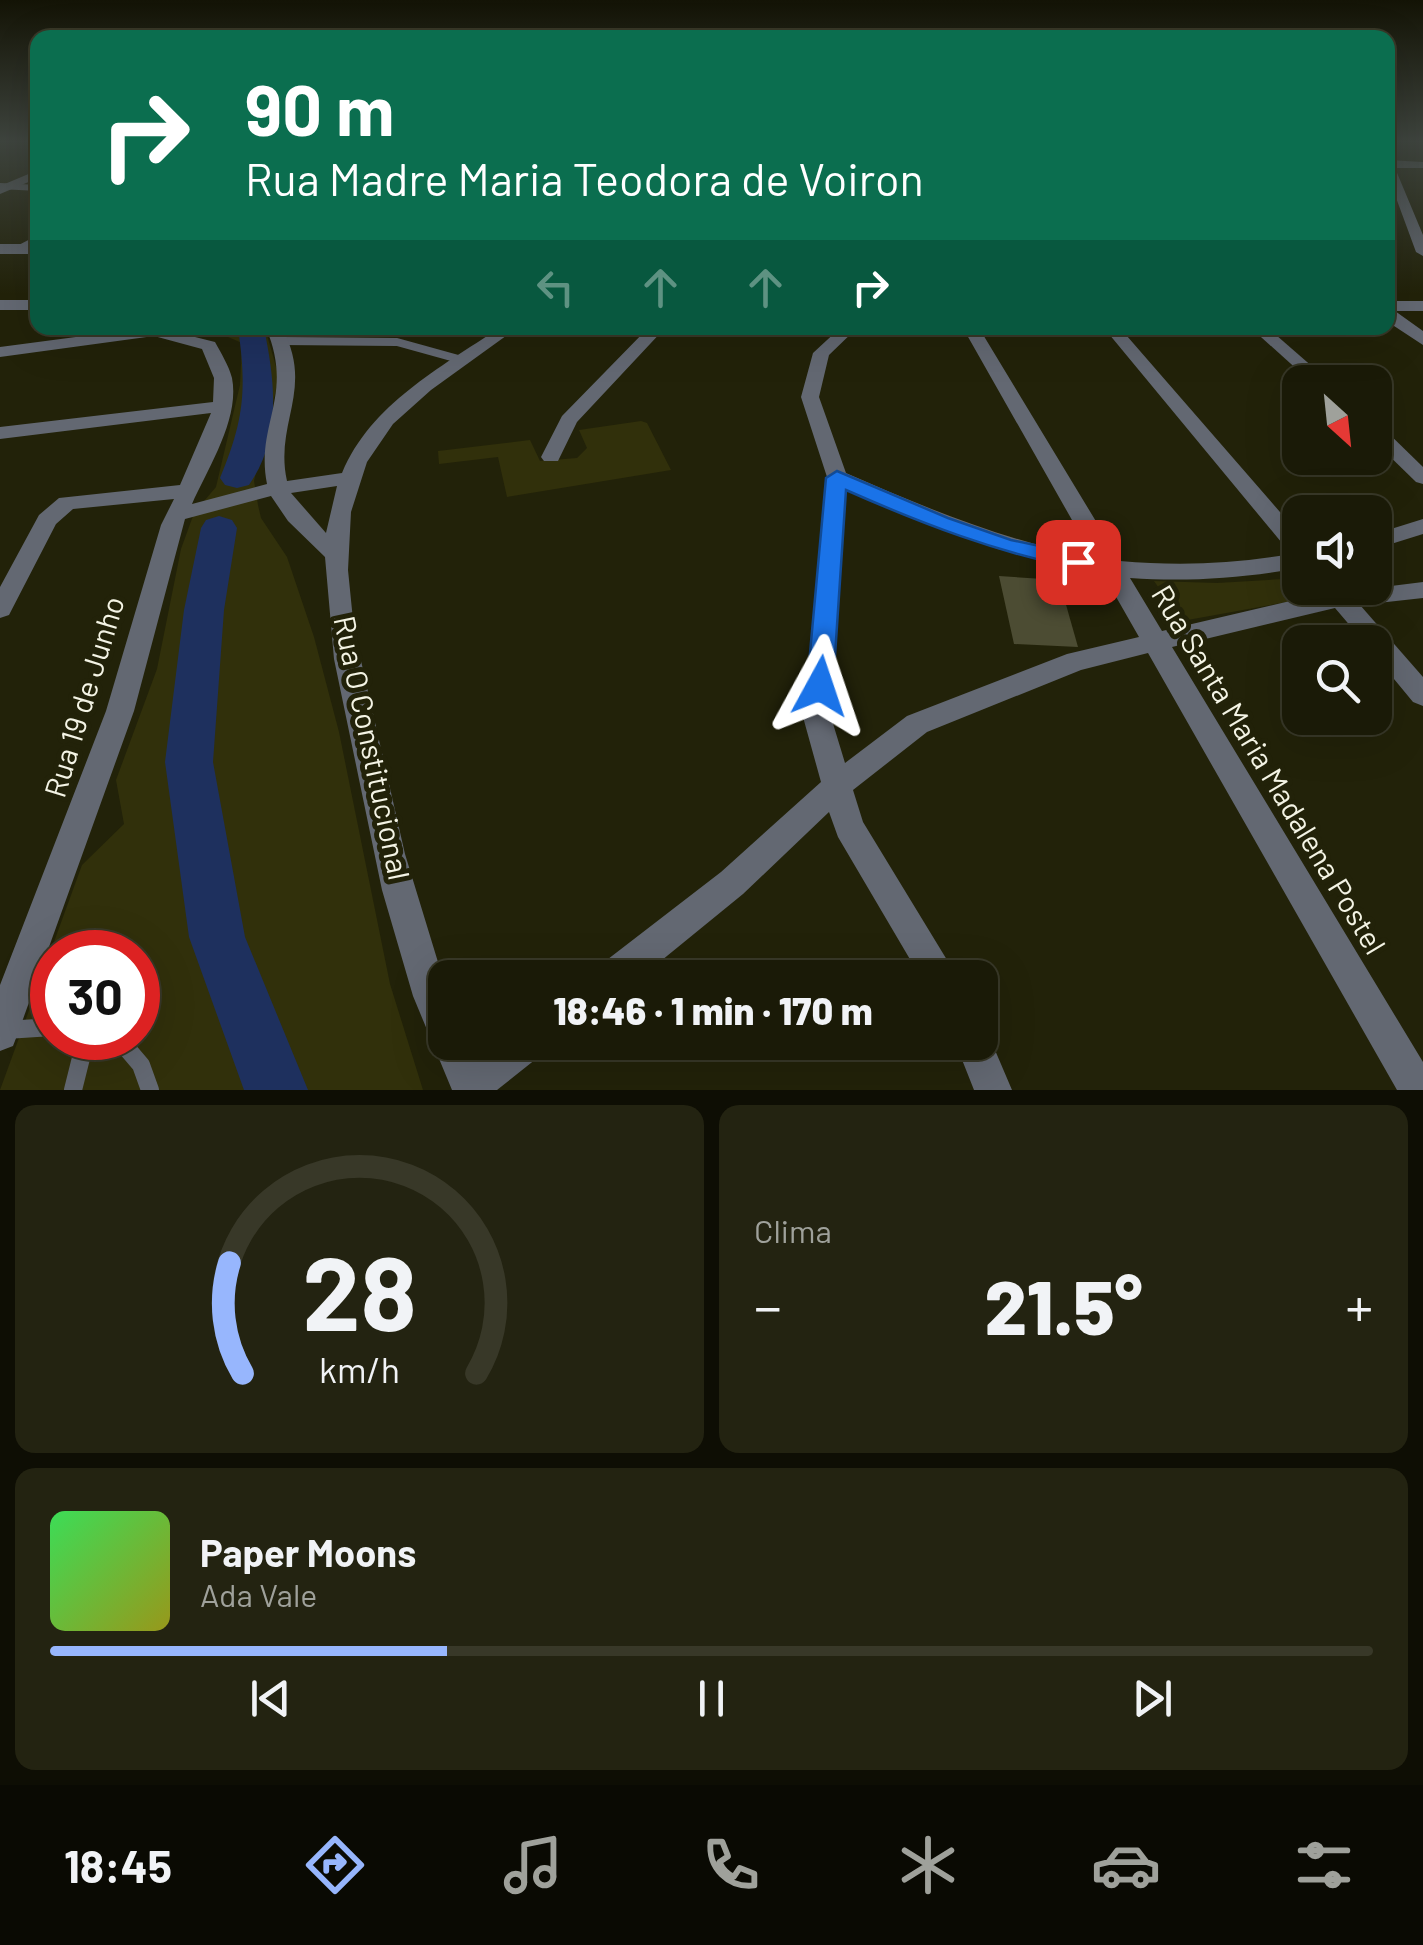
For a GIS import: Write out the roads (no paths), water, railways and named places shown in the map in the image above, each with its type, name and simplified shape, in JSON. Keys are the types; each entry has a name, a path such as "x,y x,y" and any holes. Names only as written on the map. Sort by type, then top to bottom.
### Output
{"street":[{"path":"1399,193 1423,252"},
{"path":"18,249 30,243"},
{"path":"0,249 30,249"},
{"path":"0,305 30,305"},
{"path":"1395,306 1423,306"},
{"path":"1395,319 1423,340"},
{"path":"0,352 115,335"},
{"name":"Rua 19 de Junho","path":"1,1032 10,989 120,711 182,503 213,436 222,406 223,378 209,346 174,335"},
{"path":"278,335 288,380 275,435 278,488 293,511 339,558"},
{"path":"0,610 48,520 67,503 182,503 278,488 355,470 376,433 416,391 499,335"},
{"path":"551,457 570,420 650,335"},
{"path":"841,335 821,353 810,397 837,478 817,717 850,828 930,960"},
{"name":"Rua Santa Maria Madalena Postel","path":"976,335 1418,1090"},
{"path":"1118,335 1282,529"},
{"path":"1267,335 1301,365"},
{"path":"0,433 222,406"},
{"path":"1392,448 1423,478"},
{"name":"Rua O Constitucional","path":"355,470 340,512 339,558 348,665 380,813 428,991"},
{"path":"837,478 940,523 1007,546 1111,569 1179,576 1250,572 1282,564"},
{"path":"1392,536 1423,526"},
{"path":"1392,591 1423,590"},
{"path":"633,960 732,883 838,784 917,724 1076,660 1292,605"},
{"path":"1346,605 1423,695"},
{"path":"459,1060 471,1089 506,1060"},
{"path":"980,1060 992,1090"}],"lane":[{"path":"293,335 397,342 462,360"},
{"path":"1,1032 30,1029"},
{"path":"73,1090 80,1060"},
{"path":"137,1060 150,1090"}],"waterway":[{"path":"237,478 253,436 259,404 252,335"},
{"path":"219,528 204,610 189,762 217,937 276,1090"}]}
